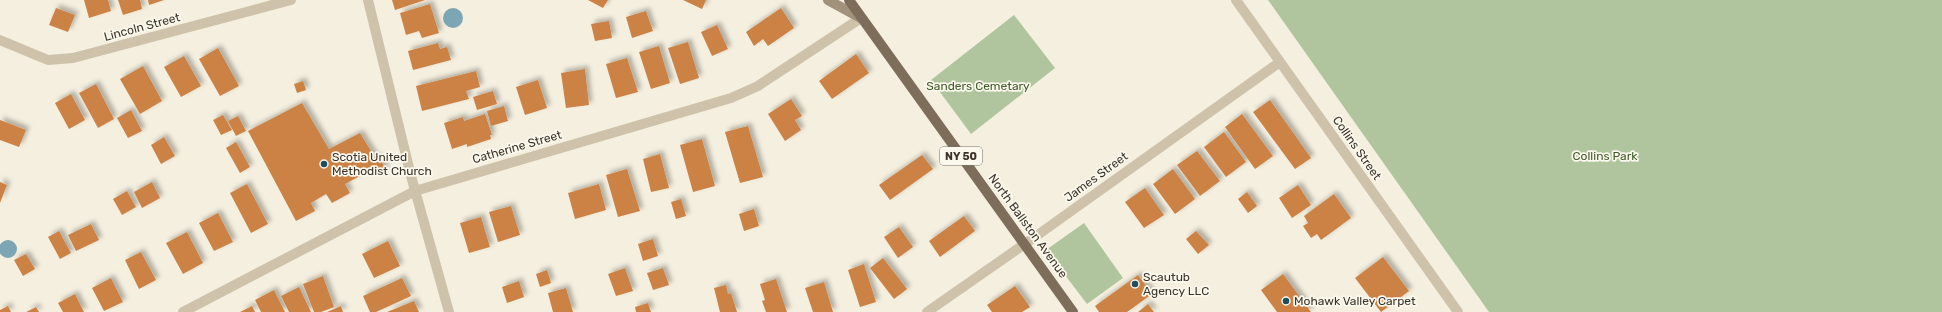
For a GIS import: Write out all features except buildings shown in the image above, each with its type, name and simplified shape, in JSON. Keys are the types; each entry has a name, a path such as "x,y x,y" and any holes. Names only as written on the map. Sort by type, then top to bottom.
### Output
{"main road":[{"name":"North Ballston Avenue","path":"849,0 1073,312"}],"street":[{"name":"Lincoln Street","path":"0,40 48,60 73,58 291,0"},
{"path":"368,0 415,190 449,312"},
{"path":"828,0 861,18"},
{"name":"Collins Street","path":"1236,0 1458,312"},
{"name":"Catherine Street","path":"183,312 415,190 731,98 758,86 861,18"},
{"name":"James Street","path":"927,312 1280,62"}],"green space":[{"name":"Collins Park","path":"1268,0 1942,0 1942,312 1489,312"},
{"name":"Sanders Cemetary","path":"1014,15 1055,68 971,134 931,80"},
{"path":"1084,223 1123,278 1087,304 1046,250"}],"water":[{"path":"453,8 460,11 463,18 460,25 453,28 446,25 443,18 446,11"},
{"path":"8,240 14,243 17,249 14,255 8,258 2,255 -1,249 2,243"}],"place":[{"name":"Scotia United Methodist Church","path":"324,164"},
{"name":"Scautub Agency LLC","path":"1135,284"},
{"name":"Mohawk Valley Carpet","path":"1286,301"}]}
